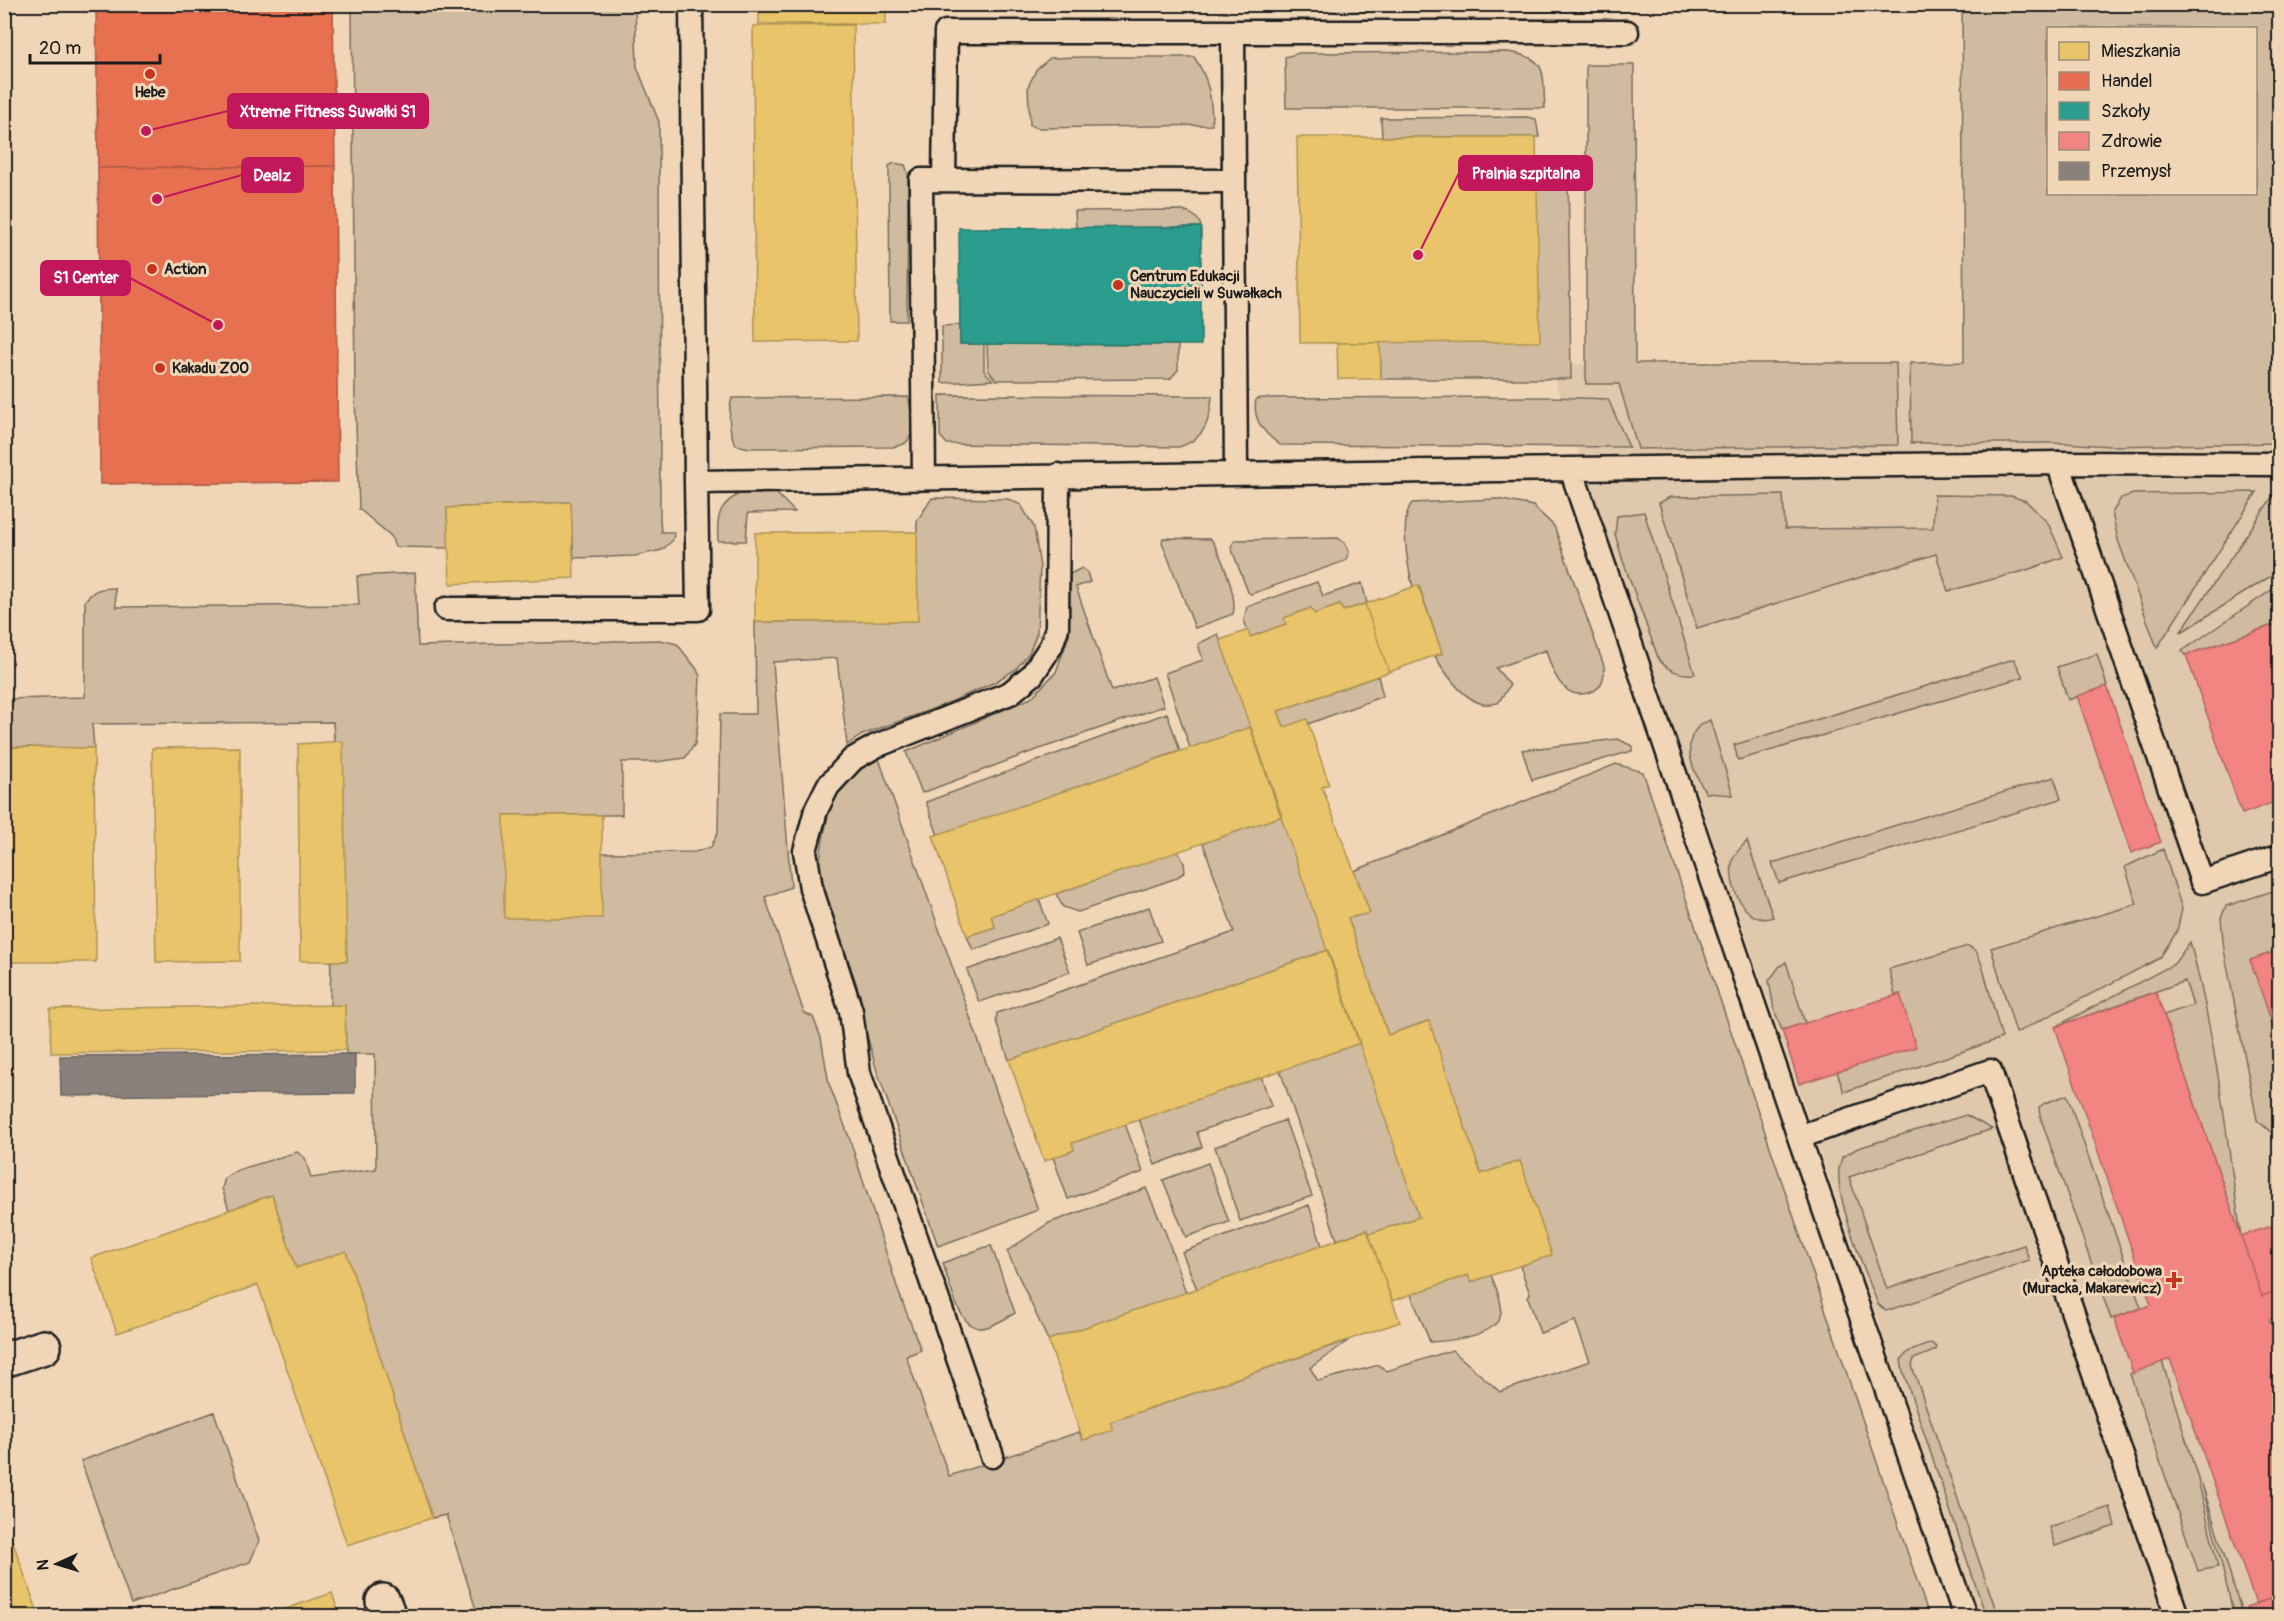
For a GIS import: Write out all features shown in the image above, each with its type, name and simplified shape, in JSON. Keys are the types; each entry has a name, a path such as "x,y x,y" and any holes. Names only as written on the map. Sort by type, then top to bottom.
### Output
{"street":[{"path":"4,1360 44,1347"}],"lane":[{"path":"446,609 698,609 691,4"},
{"path":"1233,32 1236,473"},
{"path":"944,180 946,33 1627,32"},
{"path":"924,478 921,180 1234,181"},
{"path":"696,482 1058,475 2058,463 2280,464"},
{"path":"2058,463 2202,882 2280,856"},
{"path":"1571,469 1965,1617"},
{"path":"992,1456 859,1073 851,1011 811,888 805,851 816,810 828,786 853,759 876,746 1010,693 1032,675 1051,645 1057,628 1058,475"},
{"path":"1799,1137 1990,1071 2177,1617"}],"shaded area":[{"path":"1634,4 1634,11 1336,12 1319,5"},
{"path":"352,5 635,5 637,67 659,122 660,519 661,532 674,532 673,540 662,550 635,556 574,558 570,502 447,508 449,548 395,547 391,536 359,509 355,396"},
{"path":"1962,5 2279,5 2279,443 2109,446 2064,443 1911,443 1910,363 1964,362"},
{"path":"1508,52 1531,58 1541,69 1545,108 1286,108 1285,57 1299,53"},
{"path":"1194,57 1209,90 1212,125 1038,128 1030,125 1028,87 1036,70 1050,58"},
{"path":"1586,65 1634,65 1635,363 1896,363 1898,445 1638,449 1619,384 1586,384"},
{"path":"1527,117 1536,119 1539,137 1382,137 1381,118"},
{"path":"894,163 905,165 908,173 907,321 890,321 889,166"},
{"path":"1537,168 1568,168 1571,379 1381,379 1380,343"},
{"path":"1180,210 1196,218 1201,227 1076,228 1075,211"},
{"path":"960,325 960,344 984,344 984,371 993,380 942,383 942,326"},
{"path":"987,344 1178,345 1178,370 1170,379 996,380 988,370"},
{"path":"1549,364 2279,364 2279,1616 1980,1616"},
{"path":"940,395 1212,396 1208,421 1204,428 1195,439 1179,447 947,444 940,436"},
{"path":"908,397 911,417 910,437 905,443 893,447 750,448 736,445 730,428 729,415 732,398"},
{"path":"1552,397 1608,399 1629,447 1280,445 1260,425 1255,407 1256,399 1264,398"},
{"path":"747,490 774,491 795,512 748,513 746,541 718,541 719,516 725,504"},
{"path":"2257,492 2157,648 2118,540 2112,513 2121,498 2133,494"},
{"path":"1783,495 1785,529 1933,528 1934,495 2011,496 2026,501 2048,523 2063,557 2024,571 1948,591 1936,554 1697,628 1659,503 1670,497"},
{"path":"2273,496 2279,506 2279,571 2180,633"},
{"path":"932,498 1008,499 1021,505 1034,527 1040,567 1037,633 1029,653 1016,669 995,682 946,704 862,735 847,745 837,658 773,662 791,887 765,897 804,1013 813,1017 821,1038 829,1084 849,1137 899,1293 921,1350 906,1356 949,1476 1079,1432 1083,1440 1112,1430 1110,1422 1349,1340 1310,1368 1318,1381 1379,1365 1387,1371 1452,1350 1500,1392 1590,1361 1575,1321 1540,1333 1520,1266 1551,1254 1520,1161 1481,1174 1428,1021 1388,1035 1348,918 1370,913 1354,871 1616,764 1643,772 1929,1616 478,1616 446,1515 432,1518 346,1252 296,1268 272,1195 229,1210 222,1188 225,1178 238,1170 297,1152 305,1158 311,1178 376,1169 375,1054 346,1054 345,1006 330,1006 331,961 347,961 333,722 92,724 94,748 5,747 4,704 8,699 85,697 85,601 98,590 115,588 116,607 359,605 357,576 415,573 418,646 660,640 677,644 700,676 695,744 685,758 655,762 622,762 622,815 504,815 602,853 695,852 711,847 718,832 720,714 756,714 755,622 917,621 917,521"},
{"path":"1497,499 1533,506 1554,526 1604,666 1602,682 1592,692 1576,694 1566,689 1555,675 1546,650 1496,668 1510,685 1498,703 1483,704 1461,691 1435,656 1442,653 1419,586 1413,587 1409,568 1405,532 1408,510 1412,503"},
{"path":"1644,512 1695,674 1676,672 1659,660 1623,561 1615,534 1617,516"},
{"path":"1163,538 1211,539 1224,565 1231,587 1233,614 1195,628 1162,542"},
{"path":"1338,538 1345,543 1349,553 1345,561 1251,594 1248,592 1231,547 1235,540"},
{"path":"1082,568 1087,572 1090,582 1076,587 1112,691 1154,677 1164,706 922,793 906,752 1031,698 1056,672 1069,635 1070,574"},
{"path":"1317,582 1323,596 1362,583 1367,603 1343,611 1340,605 1314,614 1311,608 1285,618 1286,624 1250,637 1244,620 1247,607"},
{"path":"2279,585 2279,623 2186,655 2182,651"},
{"path":"1218,634 1251,727 1190,748 1165,673 1203,660 1198,644"},
{"path":"2097,654 2107,686 2068,700 2057,667"},
{"path":"2014,659 2023,677 1738,760 1734,745"},
{"path":"1378,676 1383,696 1308,724 1284,727 1278,711"},
{"path":"1167,713 1180,751 938,835 926,802"},
{"path":"1710,720 1733,795 1706,793 1691,760 1690,743 1693,735 1699,726"},
{"path":"1618,739 1632,746 1632,751 1532,780 1522,750"},
{"path":"879,759 1038,1210 938,1246 876,1068 865,1028 860,995 827,898 819,866 831,802 858,770"},
{"path":"2054,777 2061,799 1779,883 1772,863"},
{"path":"1282,816 1328,950 1009,1060 996,1021 997,1013 1234,932 1203,843"},
{"path":"1747,841 1773,917 1763,919 1754,916 1746,910 1735,890 1732,879 1733,859"},
{"path":"2163,849 2182,909 2177,931 2160,958 2016,1033 1991,948 2137,904 2125,867"},
{"path":"1178,851 1184,863 1185,872 1174,879 1078,912 1063,907 1056,894"},
{"path":"2279,889 2279,950 2251,960 2279,1044 2279,1139 2257,1120 2224,950 2221,918 2226,906"},
{"path":"1039,899 1048,924 973,950 967,936 995,927 991,916"},
{"path":"1149,907 1161,941 1088,965 1077,933"},
{"path":"1057,938 1070,972 979,1002 967,970"},
{"path":"2190,942 2214,1051 2241,1236 2164,1015 2193,1005 2185,981 2055,1027 2174,964"},
{"path":"1968,946 1976,951 1982,965 2002,1038 1844,1092 1837,1072 1900,994 1895,995 1889,969"},
{"path":"1786,962 1805,1023 1782,1030 1774,1009 1769,981 1779,967"},
{"path":"1360,1043 1419,1217 1369,1234 1367,1230 1337,1240 1280,1070"},
{"path":"1261,1076 1271,1106 1197,1132 1202,1147 1155,1165 1139,1119"},
{"path":"2067,1095 2141,1308 2111,1319 2040,1116 2039,1107"},
{"path":"1966,1115 1992,1129 1849,1177 1887,1289 2024,1245 2029,1260 1886,1311 1878,1304 1847,1218 1839,1184 1842,1157 1858,1148"},
{"path":"1285,1120 1312,1196 1240,1221 1215,1147"},
{"path":"1125,1124 1143,1172 1068,1199 1053,1157 1074,1150 1072,1143"},
{"path":"1208,1163 1229,1222 1186,1237 1163,1180"},
{"path":"1146,1188 1166,1234 1186,1293 1048,1340 1007,1251 1049,1223"},
{"path":"1309,1205 1322,1246 1197,1289 1182,1252"},
{"path":"991,1245 1015,1313 994,1325 981,1328 973,1326 960,1312 943,1263"},
{"path":"1468,1275 1471,1282 1491,1275 1501,1304 1498,1321 1491,1328 1471,1336 1430,1342 1411,1294"},
{"path":"1931,1343 1937,1347 1936,1350 1914,1359 1912,1366 1998,1616 1986,1616 1903,1371 1901,1360 1908,1352"},
{"path":"2162,1361 2198,1479 2218,1567 2198,1571 2130,1374"},
{"path":"214,1412 259,1541 250,1562 131,1604 81,1461"},
{"path":"2202,1484 2243,1616 2234,1616"},
{"path":"2110,1507 2115,1526 2055,1546 2049,1527"}],"building: Mieszkania":[{"path":"759,4 886,4 886,24 759,24"},
{"path":"853,25 857,341 755,342 753,26"},
{"path":"1297,137 1536,137 1540,342 1300,343"},
{"path":"1337,343 1380,343 1381,379 1338,379"},
{"path":"571,502 574,578 450,584 447,508"},
{"path":"917,532 918,621 755,622 755,533"},
{"path":"1418,585 1442,653 1389,672 1365,604"},
{"path":"1365,604 1389,672 1278,711 1284,727 1307,719 1329,784 1322,787 1370,913 1348,918 1388,1035 1429,1021 1481,1174 1520,1161 1552,1255 1471,1282 1468,1275 1392,1301 1369,1234 1419,1217 1220,640 1248,630 1250,637 1286,624 1284,618 1311,608 1314,614 1340,605 1343,611"},
{"path":"1251,727 1282,816 991,916 995,927 967,936 933,836"},
{"path":"343,741 347,961 300,961 298,744"},
{"path":"7,747 94,748 96,962 10,962"},
{"path":"240,747 240,961 156,962 152,748"},
{"path":"504,815 602,815 602,918 504,918"},
{"path":"1328,950 1360,1043 1072,1143 1074,1150 1044,1161 1009,1060"},
{"path":"345,1005 346,1050 51,1053 50,1009"},
{"path":"272,1195 296,1268 346,1251 432,1518 347,1545 258,1285 117,1333 91,1258"},
{"path":"1367,1230 1400,1322 1110,1422 1113,1430 1083,1440 1048,1340"},
{"path":"4,1517 39,1616 4,1616"},
{"path":"332,1593 340,1616 265,1616"}],"building: Handel":[{"path":"96,4 333,4 335,166 98,168"},
{"path":"335,166 338,482 100,484 98,168"}],"building: Szkoły":[{"path":"1201,227 1201,345 960,344 959,228"}],"building: Zdrowie":[{"path":"2280,623 2280,800 2242,814 2186,655"},
{"path":"2107,686 2161,842 2131,853 2077,696"},
{"path":"2280,950 2280,1044 2250,960"},
{"path":"2156,992 2262,1296 2280,1290 2280,1315 2269,1319 2280,1348 2280,1595 2256,1604 2170,1359 2133,1373 2114,1318 2151,1305 2055,1027"},
{"path":"1900,994 1916,1047 1799,1084 1782,1030"},
{"path":"2280,1223 2280,1290 2262,1296 2241,1236"},
{"path":"2280,1595 2280,1616 2249,1616 2246,1607"}],"building: Przemysł":[{"path":"355,1054 355,1093 61,1096 60,1056"}],"place":[{"name":"Hebe","path":"150,74"},
{"name":"Xtreme Fitness Suwałki S1","path":"146,131"},
{"name":"Dealz","path":"157,199"},
{"name":"Pralnia szpitalna","path":"1418,255"},
{"name":"Action","path":"152,269"},
{"name":"Centrum Edukacji Nauczycieli w Suwałkach","path":"1118,285"},
{"name":"S1 Center","path":"218,325"},
{"name":"Kakadu ZOO","path":"160,368"},
{"name":"Apteka całodobowa (Muracka, Makarewicz)","path":"2174,1280"}]}
